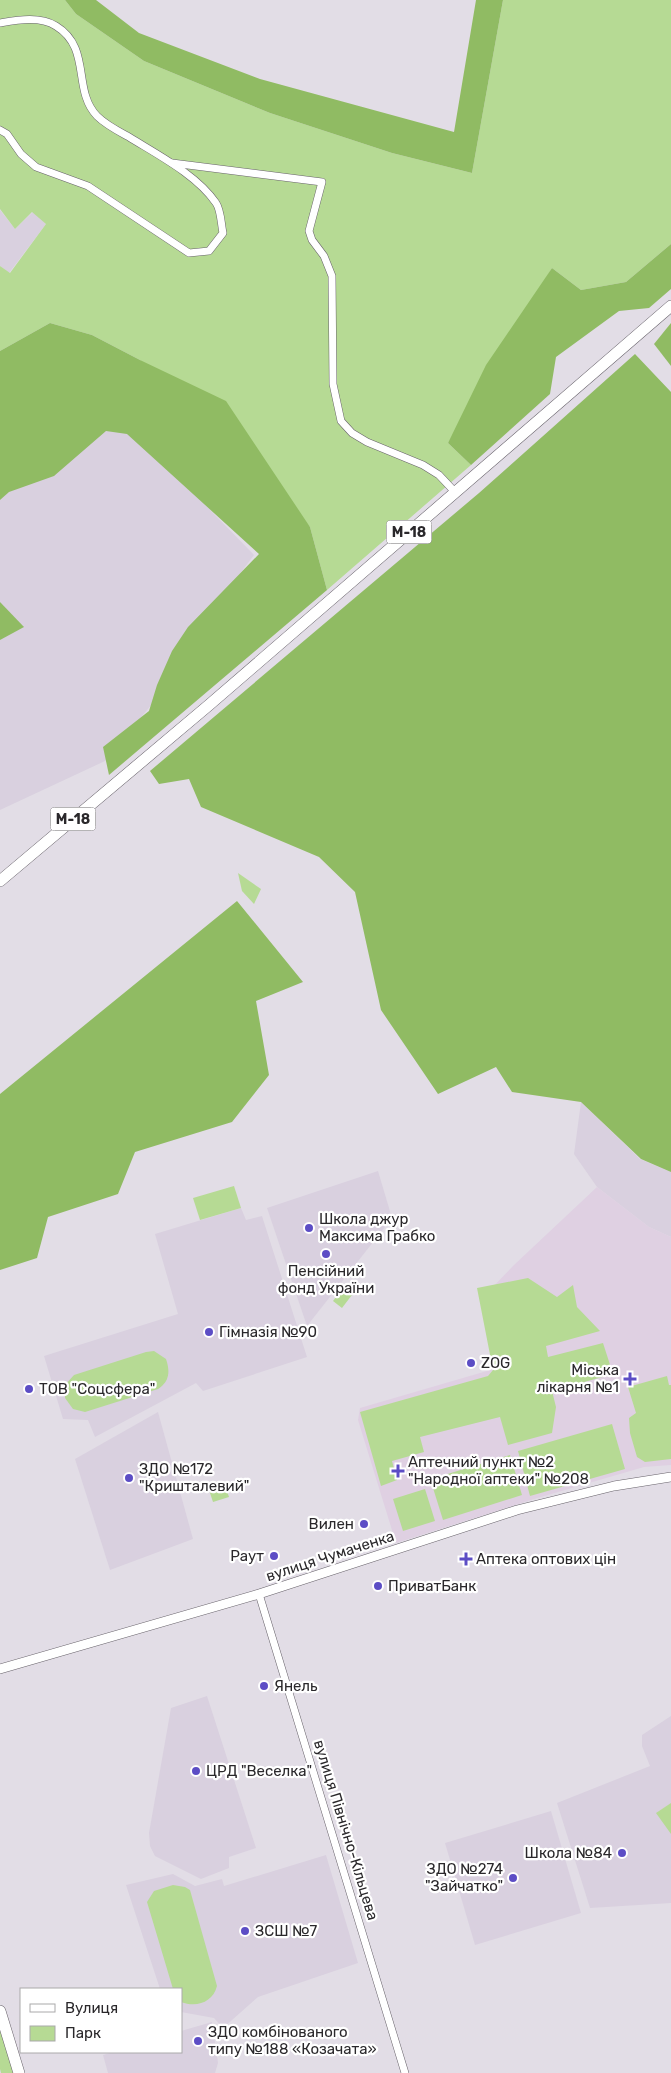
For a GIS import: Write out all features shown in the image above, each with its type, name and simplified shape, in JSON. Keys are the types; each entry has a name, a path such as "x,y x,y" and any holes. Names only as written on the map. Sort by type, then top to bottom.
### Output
{"main road":[{"name":"М-18","path":"0,881 216,699 671,306"},
{"path":"0,2011 19,2073"}],"street":[{"path":"0,22 34,20 47,22 66,34 74,45 80,60 84,90 89,104 97,116 172,163 197,184 218,204 222,233 209,251 189,253 88,186 36,167 21,154 7,134 0,130"},
{"path":"172,163 322,182 309,231 312,240 324,256 332,276 333,384 341,422 352,433 366,442 424,465 439,476 455,492"},
{"name":"вулиця Чумаченка","path":"0,1669 259,1594 517,1510 614,1486 671,1477"},
{"name":"вулиця Північно-Кільцева","path":"259,1594 406,2073"}],"shaded area":[{"path":"0,210 15,229 33,212 46,224 9,273 0,266"},
{"path":"101,398 254,555 185,646 180,670 105,761 0,810 0,486"},
{"path":"581,1102 640,1159 671,1172 671,1237 649,1227 597,1187 574,1154"},
{"path":"378,1171 392,1218 307,1326 267,1208"},
{"path":"597,1187 649,1227 671,1237 671,1465 644,1467 534,1499 396,1543 358,1420 360,1408 504,1366 488,1292"},
{"name":"Гімназія №90","path":"241,1208 246,1220 262,1216 307,1357 203,1391 196,1383 95,1437 88,1420 63,1419 44,1356 178,1314 155,1234"},
{"name":"ЗДО №172 \"Кришталевий\"","path":"158,1412 193,1539 110,1570 75,1459"},
{"name":"ЦРД \"Веселка\"","path":"207,1696 256,1848 229,1857 229,1868 201,1879 155,1856 150,1846 149,1833 171,1708"},
{"name":"Школа №84","path":"671,1716 671,1903 590,1908 557,1803 650,1766 642,1746 642,1735"},
{"name":"ЗДО №274 \"Зайчатко\"","path":"551,1811 581,1913 475,1945 445,1843"},
{"name":"ЗСШ №7","path":"326,1855 358,1963 258,1997 223,2028 214,2018 182,2012 182,1988 160,1988 126,1885 173,1874 195,1886 222,1879 224,1886"},
{"name":"ЗДО комбінованого типу №188 «Козачата»","path":"212,2022 218,2063 215,2073 108,2073 103,2055 110,2053 182,2053 182,2031"}],"green space":[{"path":"0,0 65,0 76,14 144,61 270,113 392,153 472,173 503,0 671,0 671,244 626,282 581,290 552,268 448,443 471,465 327,590 310,527 140,360 92,335 50,323 0,351 0,266 10,273 46,224 32,212 15,229 0,209"},
{"path":"65,0 96,0 139,33 260,79 454,132 476,0 503,0 472,173 392,153 270,113 144,61 76,14"},
{"path":"671,244 671,289 649,308 619,311 556,357 550,394 471,465 448,443 486,365 552,268 581,290 626,282"},
{"path":"50,323 92,335 226,401 310,527 327,590 109,775 103,747 149,711 157,685 172,651 188,627 259,554 127,434 106,431 54,476 9,492 0,500 0,351"},
{"path":"671,323 671,366 654,344"},
{"path":"635,354 671,392 671,1172 641,1159 581,1102 512,1092 496,1067 438,1094 381,1010 355,892 319,857 201,807 189,779 159,784 150,771 479,493"},
{"path":"0,602 24,627 0,640"},
{"path":"238,873 261,889 254,904 242,891"},
{"path":"237,901 303,982 256,1001 269,1075 232,1122 135,1152 118,1194 48,1217 37,1258 0,1270 0,1094"},
{"path":"234,1186 241,1208 200,1220 193,1198"},
{"path":"528,1278 557,1297 573,1285 577,1307 600,1331 546,1346 548,1357 603,1343 613,1374 552,1391 556,1407 552,1433 508,1445 500,1417 420,1437 424,1452 392,1461 397,1480 381,1486 360,1412 488,1376 493,1370 477,1288"},
{"path":"346,1284 355,1291 342,1308 333,1301"},
{"path":"154,1351 166,1359 168,1368 167,1379 158,1389 85,1412 73,1409 65,1398 65,1385 74,1375"},
{"path":"667,1376 669,1385 671,1385 671,1459 645,1462 637,1457 630,1433 629,1418 636,1413 628,1387"},
{"path":"612,1424 625,1469 530,1496 518,1451"},
{"path":"510,1455 522,1495 443,1520 433,1488 441,1476"},
{"path":"224,1482 229,1497 213,1502 208,1487"},
{"path":"425,1489 435,1521 403,1531 393,1499"},
{"path":"671,1803 671,1834 656,1813"},
{"path":"173,1885 190,1890 217,1986 215,1992 208,2000 198,2004 182,2002 182,1988 173,1988 147,1902 154,1891"},
{"path":"0,2024 15,2073 1,2073"}],"place":[{"name":"Школа джур Максима Грабко","path":"309,1228"},
{"name":"Пенсійний фонд України","path":"326,1254"},
{"name":"Гімназія №90","path":"209,1332"},
{"name":"ZOG","path":"471,1363"},
{"name":"Міська лікарня №1","path":"630,1379"},
{"name":"ТОВ \"Соцсфера\"","path":"29,1389"},
{"name":"Аптечний пункт №2 \"Народної аптеки\" №208","path":"398,1471"},
{"name":"ЗДО №172 \"Кришталевий\"","path":"129,1478"},
{"name":"Вилен","path":"364,1524"},
{"name":"Раут","path":"274,1556"},
{"name":"Аптека оптових цін","path":"466,1559"},
{"name":"ПриватБанк","path":"378,1586"},
{"name":"Янель","path":"264,1686"},
{"name":"ЦРД \"Веселка\"","path":"196,1771"},
{"name":"Школа №84","path":"622,1853"},
{"name":"ЗДО №274 \"Зайчатко\"","path":"513,1878"},
{"name":"ЗСШ №7","path":"245,1931"},
{"name":"ЗДО комбінованого типу №188 «Козачата»","path":"198,2041"}]}
